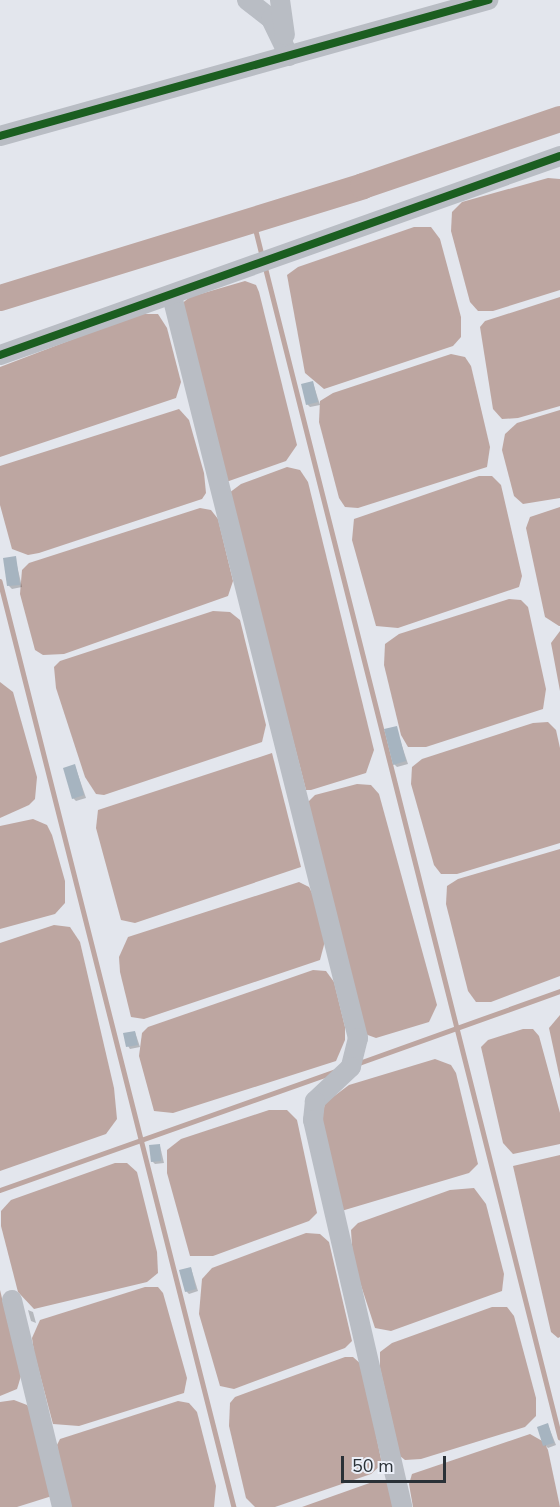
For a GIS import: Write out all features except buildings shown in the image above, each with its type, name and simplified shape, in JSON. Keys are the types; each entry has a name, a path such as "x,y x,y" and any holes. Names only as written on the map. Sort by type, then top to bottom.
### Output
{"street":[{"path":"247,0 271,19 289,56"},
{"path":"280,0 289,56"},
{"path":"0,136 488,0"},
{"path":"0,355 172,296 560,156"},
{"path":"172,296 358,1038 351,1067 315,1101 313,1120 402,1507"},
{"path":"12,1300 62,1507"}],"shaded area":[{"path":"548,178 560,179 560,290 493,311 478,311 470,302 451,231 452,212 462,202"},
{"path":"414,227 431,227 440,239 461,317 461,337 453,346 324,389 305,373 287,275 298,267"},
{"path":"245,281 256,285 259,292 297,445 286,461 226,481 180,305 190,297"},
{"path":"560,297 560,406 518,418 502,419 493,409 480,327 485,321"},
{"path":"139,314 158,314 167,328 181,382 176,398 0,457 0,367"},
{"path":"451,354 465,357 471,366 490,447 487,467 358,508 345,507 339,498 319,422 320,401 333,393"},
{"path":"179,409 189,420 204,473 206,493 202,499 39,553 28,555 12,549 0,505 0,466"},
{"path":"560,410 560,498 523,504 514,496 502,450 505,434 517,423"},
{"path":"287,467 300,470 308,482 374,750 366,773 311,790 306,790 229,493 241,484"},
{"path":"479,476 492,476 501,485 522,576 519,587 398,628 376,626 352,540 354,519"},
{"path":"560,507 559,626 545,617 526,528 530,517"},
{"path":"200,508 211,510 218,519 233,581 228,596 64,654 43,655 35,650 20,594 22,570 29,563"},
{"path":"509,599 521,600 528,607 546,689 543,709 426,747 408,747 401,735 384,665 385,644 399,634"},
{"path":"213,611 230,612 240,620 266,725 262,742 104,795 96,794 85,777 56,688 54,667 60,661"},
{"path":"560,631 560,691 551,643"},
{"path":"0,682 13,692 37,777 35,799 29,805 0,818"},
{"path":"548,722 556,730 560,748 560,843 457,874 441,874 434,865 411,784 412,767 422,759 533,723"},
{"path":"272,753 301,867 135,923 121,920 96,828 98,810"},
{"path":"357,784 371,785 379,794 437,1005 429,1022 376,1038 365,1034 306,804 315,795"},
{"path":"33,819 47,825 52,835 65,881 65,903 55,914 0,929 0,826"},
{"path":"560,849 560,976 491,1002 476,1002 468,991 446,904 447,886 458,879"},
{"path":"299,882 309,887 313,895 325,941 320,960 144,1019 131,1017 120,972 119,957 128,937"},
{"path":"54,925 70,927 80,942 114,1088 117,1119 106,1134 0,1171 0,943"},
{"path":"313,970 326,971 334,982 345,1027 345,1040 336,1061 173,1113 154,1111 139,1056 142,1033 148,1027"},
{"path":"560,1015 560,1079 549,1028"},
{"path":"523,1029 533,1029 539,1036 560,1113 560,1144 513,1154 503,1143 481,1047 488,1040"},
{"path":"435,1059 451,1065 456,1073 478,1164 469,1173 338,1212 319,1133 325,1103 349,1085"},
{"path":"269,1110 287,1110 297,1120 317,1213 309,1221 213,1256 190,1256 167,1173 167,1150 181,1139"},
{"path":"560,1155 560,1337 558,1338 551,1332 513,1166"},
{"path":"115,1163 127,1163 137,1172 157,1252 158,1273 147,1282 34,1309 18,1292 1,1226 1,1211 11,1200"},
{"path":"474,1188 486,1204 504,1274 502,1291 391,1331 375,1328 353,1261 351,1230 358,1223 450,1190"},
{"path":"306,1233 320,1234 329,1242 352,1341 345,1348 234,1389 220,1386 199,1314 202,1279 212,1268"},
{"path":"145,1287 158,1287 163,1293 187,1378 184,1393 79,1426 53,1424 32,1338 40,1320"},
{"path":"0,1290 21,1376 17,1389 0,1396"},
{"path":"492,1307 507,1307 514,1316 536,1398 536,1416 525,1427 421,1459 405,1460 400,1456 380,1368 380,1352 392,1343"},
{"path":"345,1357 353,1357 362,1365 382,1464 371,1474 275,1507 255,1507 246,1498 229,1426 230,1403 235,1397"},
{"path":"14,1400 27,1405 32,1412 52,1496 17,1507 0,1507 0,1402"},
{"path":"178,1401 189,1403 197,1412 216,1486 214,1507 69,1507 57,1445 60,1439"},
{"path":"530,1434 544,1442 548,1450 560,1507 413,1507 409,1484 412,1474"},
{"path":"378,1480 389,1483 398,1507 302,1507"}],"waterway":[{"path":"0,298 363,186 560,119"},
{"path":"256,231 262,255"},
{"path":"265,266 560,1437"},
{"path":"0,581 234,1507"},
{"path":"359,1063 560,991"},
{"path":"0,1190 334,1072"}],"cycle path":[{"path":"0,136 488,0"},
{"path":"0,355 560,156"}]}
